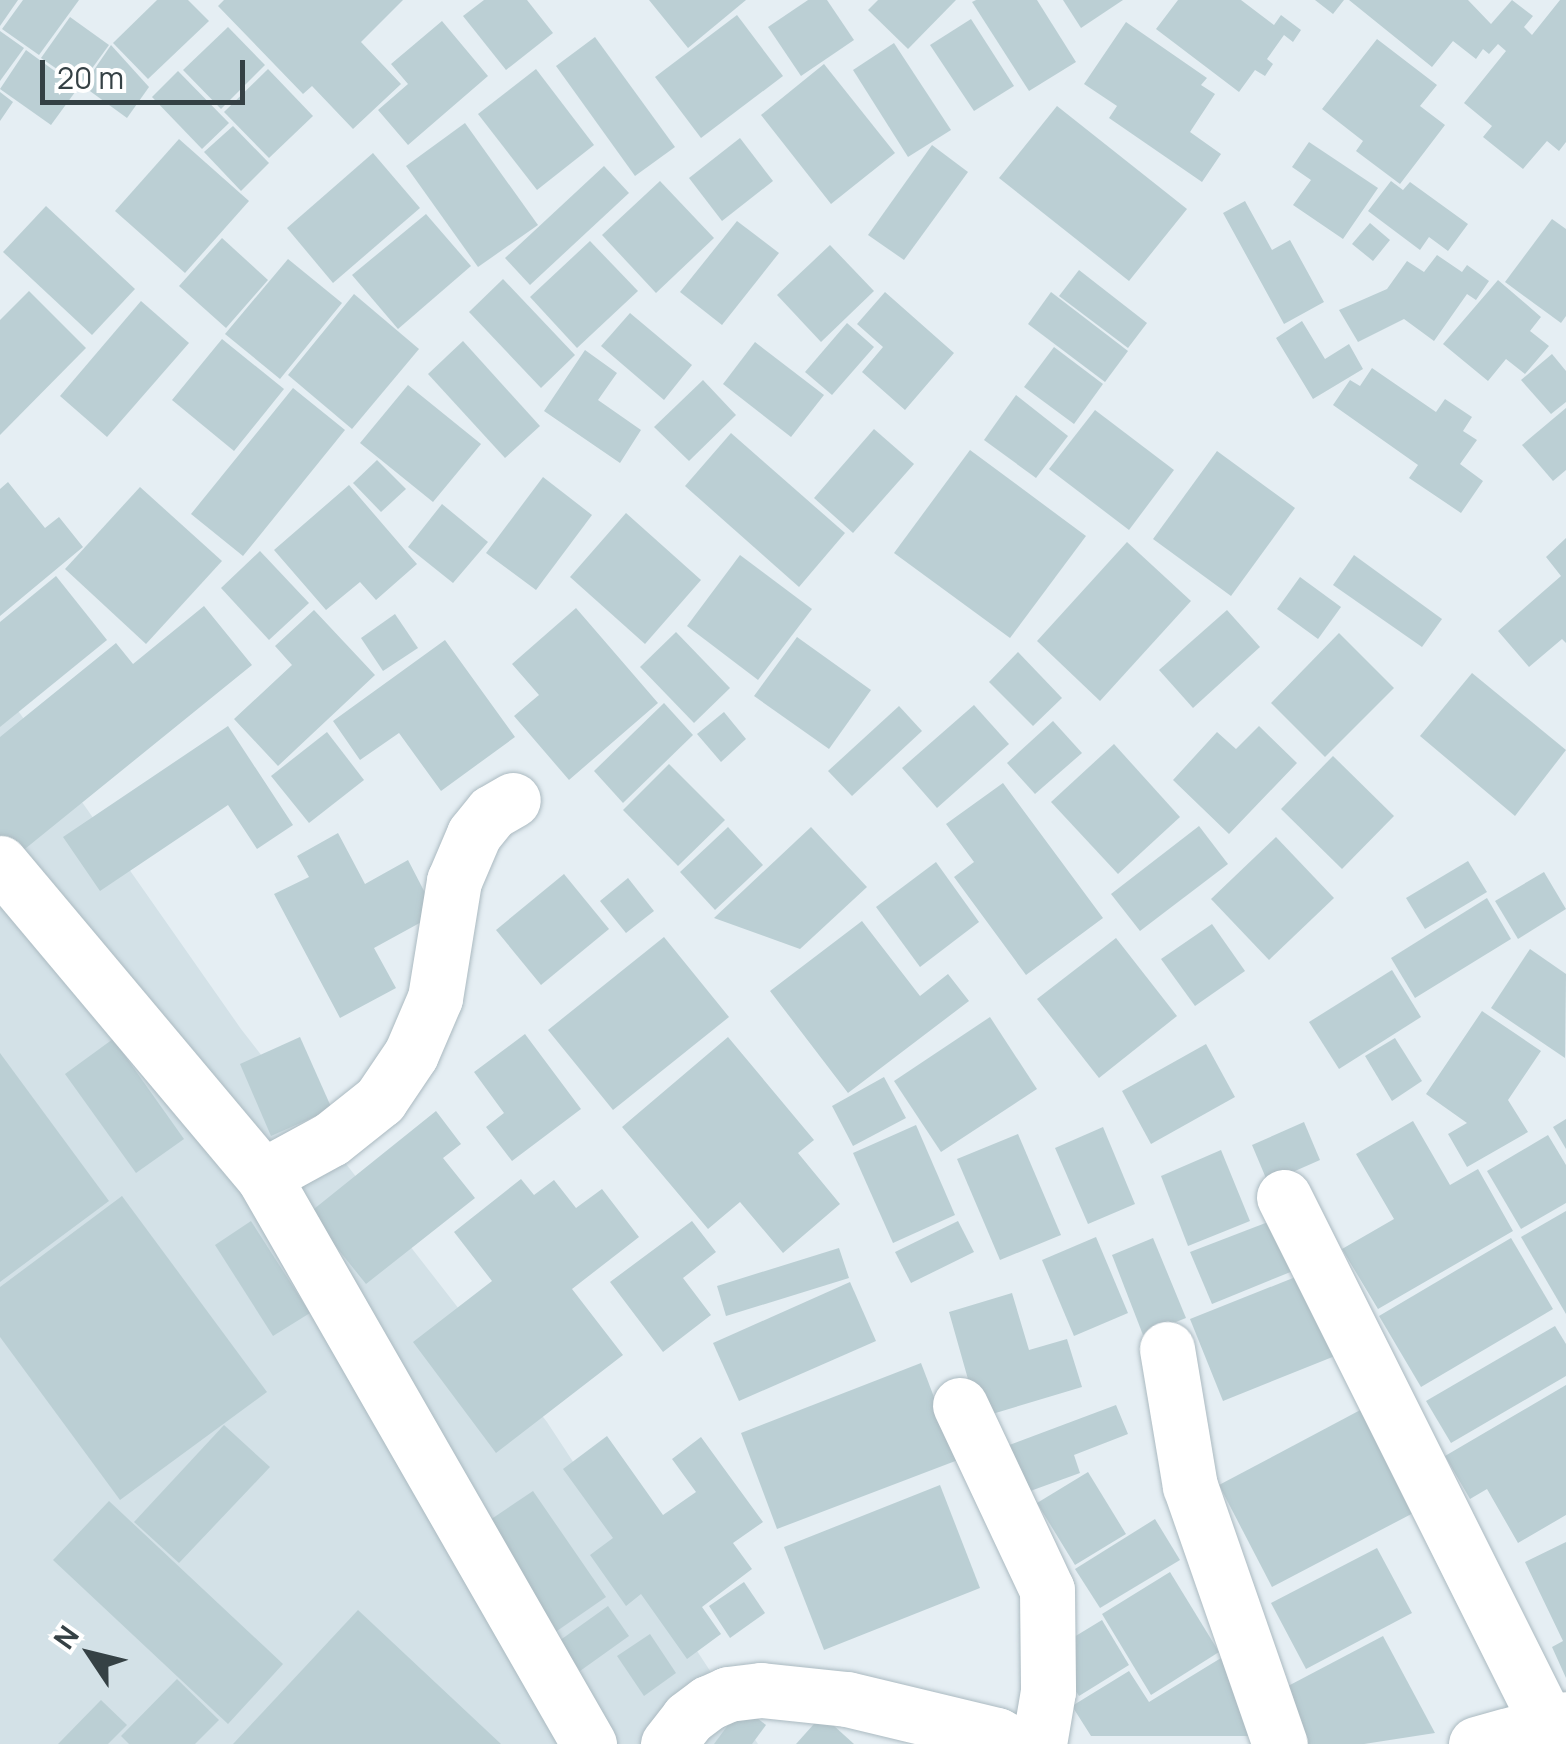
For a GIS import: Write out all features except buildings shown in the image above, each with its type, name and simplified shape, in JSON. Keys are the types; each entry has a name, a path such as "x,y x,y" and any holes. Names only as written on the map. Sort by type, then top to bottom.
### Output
{"street":[{"path":"263,1176 331,1138 380,1100 411,1054 435,998 454,881 474,834 492,812 514,800"},
{"path":"0,863 263,1176 589,1744"},
{"path":"1284,1198 1557,1722 1476,1744"},
{"path":"1167,1349 1190,1486 1280,1744"},
{"path":"960,1404 1046,1590 1048,1691 1038,1744"},
{"path":"668,1744 688,1718 708,1703 728,1694 760,1690 847,1699 997,1734 1013,1744"}],"shaded area":[{"path":"0,685 241,1029 547,1422 758,1744 0,1744"}]}
